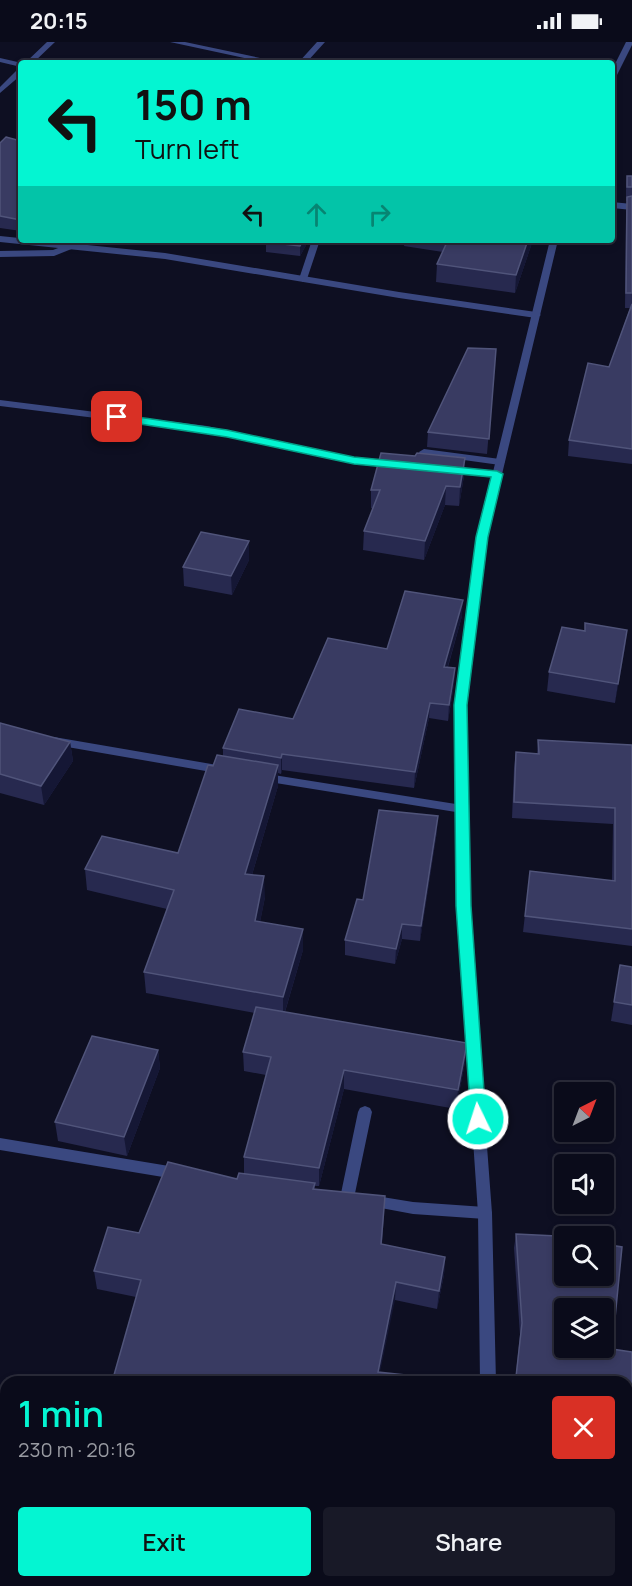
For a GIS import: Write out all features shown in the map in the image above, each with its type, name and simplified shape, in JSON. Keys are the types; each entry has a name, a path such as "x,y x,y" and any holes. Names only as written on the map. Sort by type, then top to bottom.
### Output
{"street":[{"path":"32,60 51,42"},
{"path":"174,42 265,60"},
{"path":"305,60 321,42"},
{"path":"615,71 630,42"},
{"path":"0,60 18,64"},
{"path":"0,92 18,74"},
{"path":"615,205 632,207"},
{"path":"0,239 18,241"},
{"path":"41,243 165,256 536,315"},
{"path":"303,279 315,243"},
{"path":"488,1376 485,1213 464,906 461,705 482,537 553,243"},
{"path":"0,254 54,253 71,246"},
{"path":"0,403 207,429 354,460 407,466"},
{"path":"424,452 499,468"},
{"path":"441,469 499,468"},
{"path":"45,739 462,809"},
{"path":"365,1112 342,1197 413,1208 485,1213"},
{"path":"0,1144 199,1176"}],"building":[{"path":"6,137 18,140 18,219 0,216 0,143"},
{"path":"627,176 632,176 632,187 627,187"},
{"path":"632,196 632,293 626,293 627,197"},
{"path":"274,243 302,243 300,246"},
{"path":"447,243 527,243 516,275 437,264"},
{"path":"632,304 632,449 569,440 588,363 609,367"},
{"path":"468,348 496,349 489,439 428,432"},
{"path":"381,453 415,456 417,453 465,458 460,487 446,486 425,541 364,531 380,490 371,490"},
{"path":"201,532 249,541 231,576 183,567"},
{"path":"405,591 463,600 444,667 455,668 449,705 430,703 415,772 282,754 281,758 223,748 239,709 293,719 328,638 387,649"},
{"path":"585,623 627,630 618,684 549,672 562,627 585,631"},
{"path":"0,723 70,742 41,786 0,774"},
{"path":"538,740 632,745 632,929 525,916 530,871 615,881 615,808 514,802 516,752 539,754"},
{"path":"217,755 278,765 245,874 264,876 255,921 303,929 283,997 144,972 174,890 85,869 102,836 178,853 208,765 213,766"},
{"path":"379,810 438,816 421,926 402,924 396,949 345,940 357,899 363,900"},
{"path":"620,965 632,967 632,1005 614,1002"},
{"path":"256,1007 467,1043 458,1090 344,1070 319,1168 244,1157 271,1057 243,1052"},
{"path":"92,1036 158,1050 124,1137 55,1122"},
{"path":"168,1162 237,1179 239,1173 315,1183 313,1189 385,1196 381,1244 445,1257 439,1291 396,1282 378,1372 415,1376 114,1376 141,1280 94,1271 108,1227 139,1233"},
{"path":"516,1234 554,1236 554,1286 614,1286 614,1246 622,1247 614,1329 614,1298 554,1298 554,1358 614,1358 614,1349 632,1352 632,1376 516,1376 522,1323"}],"route":[{"path":"117,417 207,429 354,460 497,474 482,537 461,705 464,906 478,1119"}]}
